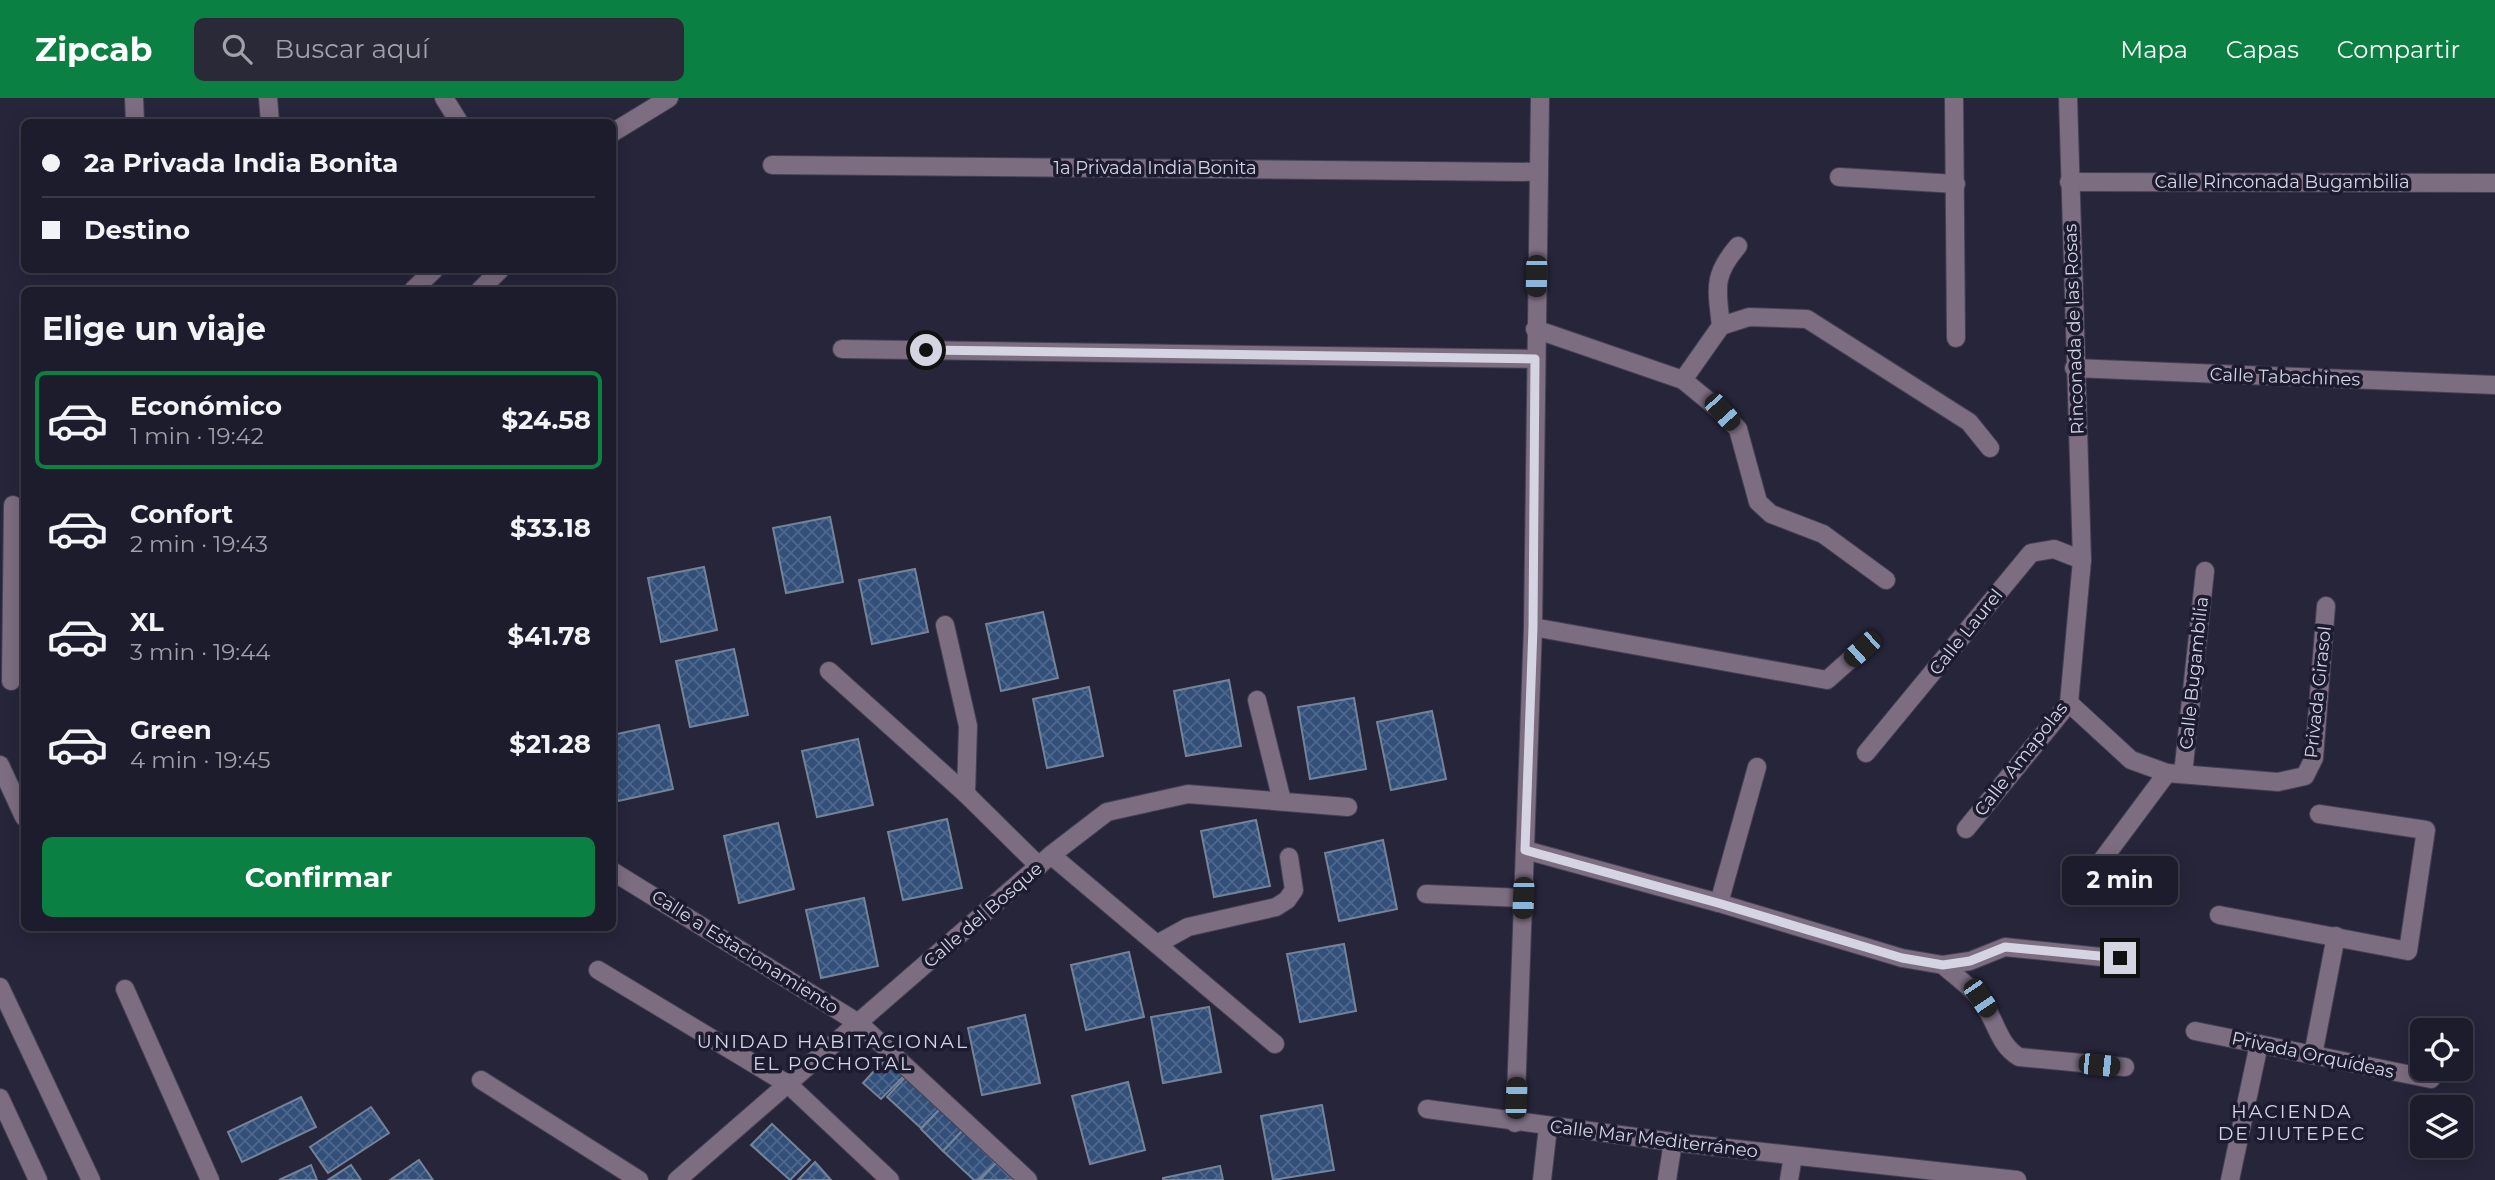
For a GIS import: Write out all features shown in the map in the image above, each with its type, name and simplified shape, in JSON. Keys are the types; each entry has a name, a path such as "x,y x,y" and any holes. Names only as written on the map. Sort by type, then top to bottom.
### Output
{"street":[{"path":"134,98 135,119"},
{"path":"268,98 270,119"},
{"path":"444,98 457,119"},
{"path":"616,131 669,98"},
{"path":"1515,1123 1533,627 1540,98"},
{"path":"1954,98 1956,338"},
{"name":"Rinconada de las Rosas","path":"2068,98 2074,368 2082,560"},
{"name":"1a Privada India Bonita","path":"772,165 1538,172"},
{"path":"1839,177 1956,184"},
{"name":"Calle Rinconada Bugambilia","path":"2069,181 2495,183"},
{"path":"1721,326 1717,290 1721,266 1738,246"},
{"path":"417,287 431,273"},
{"path":"483,287 497,273"},
{"path":"1684,380 1721,326 1749,317 1807,319 1969,422 1990,449"},
{"path":"1535,328 1684,380 1738,429 1758,502 1771,514 1823,534 1886,580"},
{"path":"842,349 1535,359"},
{"name":"Calle Tabachines","path":"2074,368 2495,385"},
{"path":"12,681 13,505"},
{"name":"Calle Laurel","path":"1866,753 2031,553 2054,549 2082,560"},
{"name":"Calle Amapolas","path":"1966,830 2069,703 2082,560"},
{"name":"Calle Bugambilia","path":"2175,774 2205,571"},
{"name":"Privada Girasol","path":"2175,774 2278,782 2305,776 2314,758 2326,606"},
{"path":"945,625 968,726 965,794"},
{"path":"1533,627 1827,680 1862,649"},
{"path":"829,671 965,794 1045,860 1157,944 1275,1044"},
{"path":"1257,700 1282,802"},
{"path":"2069,703 2131,760 2175,774 2091,875"},
{"path":"0,765 21,810"},
{"path":"1718,903 1757,767"},
{"name":"Calle del Bosque","path":"677,1180 860,1024 1045,860 1107,812 1188,794 1348,807"},
{"path":"2219,915 2408,951 2426,830 2319,814"},
{"path":"1525,850 1718,903 1902,958 1943,965 1970,961 2005,947 2120,958"},
{"path":"1157,944 1188,927 1276,907 1287,900 1294,890 1289,857"},
{"name":"Calle a Estacionamiento","path":"616,873 860,1024 1028,1180"},
{"path":"1426,894 1523,898"},
{"path":"2313,1055 2336,936"},
{"path":"1943,965 1980,998 1992,1016 2006,1049 2019,1057 2125,1067"},
{"path":"598,971 789,1085 890,1180"},
{"path":"0,987 92,1180"},
{"path":"125,989 209,1180"},
{"name":"Privada Orquídeas","path":"2195,1031 2410,1075"},
{"path":"2233,1179 2259,1044"},
{"path":"481,1080 639,1180"},
{"path":"0,1098 38,1180"},
{"name":"Calle Mar Mediterráneo","path":"1427,1109 1515,1123 1672,1142 2017,1180"},
{"path":"1542,1180 1548,1127"},
{"path":"1667,1180 1672,1142"},
{"path":"1789,1180 1793,1156"}],"building":[{"path":"830,517 843,582 786,593 773,528"},
{"path":"704,567 717,630 661,642 648,578"},
{"path":"915,569 928,632 872,644 859,580"},
{"path":"1043,612 1058,678 1001,691 986,624"},
{"path":"734,649 748,715 690,727 676,661"},
{"path":"1229,680 1241,746 1186,756 1174,691"},
{"path":"1089,687 1103,756 1047,768 1033,699"},
{"path":"1354,698 1366,769 1310,779 1298,707"},
{"path":"1432,711 1446,779 1391,790 1377,722"},
{"path":"659,725 673,789 618,801 616,734"},
{"path":"858,739 873,805 817,817 802,751"},
{"path":"947,819 962,888 903,900 888,832"},
{"path":"1256,820 1270,886 1214,897 1201,831"},
{"path":"778,823 794,889 739,903 724,836"},
{"path":"1383,840 1397,909 1339,921 1325,853"},
{"path":"864,898 878,966 821,978 806,910"},
{"path":"1344,944 1356,1011 1300,1022 1287,954"},
{"path":"1129,952 1144,1017 1086,1030 1071,965"},
{"path":"1209,1007 1221,1072 1163,1083 1151,1017"},
{"path":"1025,1015 1040,1083 982,1095 968,1028"},
{"path":"887,1057 906,1074 881,1099 863,1083"},
{"path":"908,1074 942,1107 921,1128 887,1097"},
{"path":"1128,1082 1145,1150 1090,1164 1072,1096"},
{"path":"301,1097 316,1127 242,1162 228,1132"},
{"path":"1322,1105 1334,1170 1273,1180 1261,1116"},
{"path":"371,1107 389,1133 328,1173 310,1147"},
{"path":"942,1107 965,1128 943,1151 921,1129"},
{"path":"772,1124 810,1160 790,1180 751,1145"},
{"path":"965,1128 998,1161 978,1180 974,1180 943,1151"},
{"path":"419,1160 433,1180 390,1180"},
{"path":"998,1161 1016,1180 980,1180"},
{"path":"815,1162 831,1180 798,1180"},
{"path":"311,1165 317,1180 279,1180"},
{"path":"351,1165 361,1180 328,1180"},
{"path":"1220,1166 1223,1180 1163,1180 1163,1178"}],"district":[{"name":"UNIDAD HABITACIONAL EL POCHOTAL","path":"833,1052"},
{"name":"HACIENDA DE JIUTEPEC","path":"2292,1122"}],"route":[{"path":"926,350 1535,359 1533,627 1525,850 1718,903 1902,958 1943,965 1970,961 2005,947 2120,958"}]}
